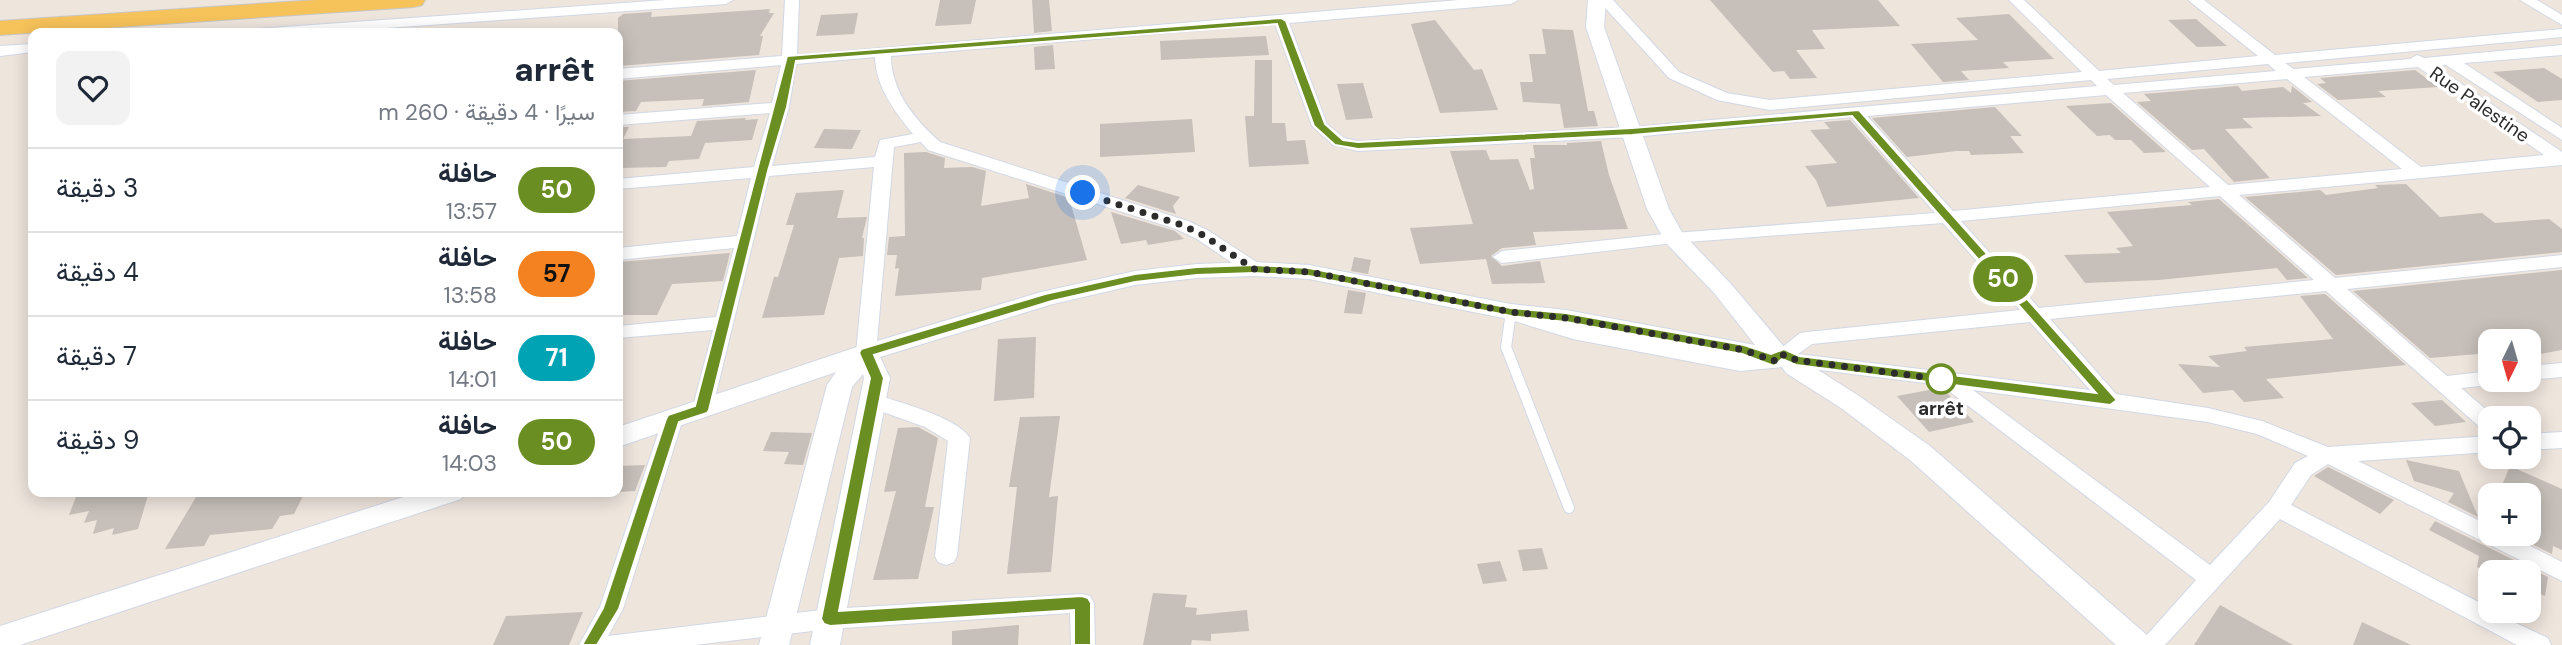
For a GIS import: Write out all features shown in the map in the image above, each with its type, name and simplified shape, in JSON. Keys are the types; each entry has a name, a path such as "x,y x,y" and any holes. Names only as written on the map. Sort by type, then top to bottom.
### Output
{"main road":[{"path":"0,28 414,0"}],"street":[{"path":"403,28 726,0"},
{"path":"702,410 762,171 781,107 791,58 792,0"},
{"path":"623,74 1511,0"},
{"path":"1597,0 1595,27 1658,209 1674,238 1785,360 1850,402 1920,453 2137,645"},
{"path":"1605,0 1674,75 1723,97 1770,105 2562,33"},
{"path":"2016,0 2110,90 2478,414"},
{"path":"2195,0 2418,173"},
{"path":"2527,0 2562,21"},
{"path":"1281,21 1320,126 1339,142 1358,146 1632,132 2562,50"},
{"path":"1595,27 1609,23 1633,28"},
{"path":"0,51 28,48"},
{"name":"Rue Palestine","path":"2399,48 2561,159"},
{"path":"883,51 884,74 889,88 924,137 934,146 1182,225 1203,235 1254,269"},
{"name":"Rue Palestine","path":"2449,60 2562,135"},
{"path":"623,120 781,107"},
{"path":"1855,112 2110,400"},
{"path":"827,632 877,378 866,353 886,143 924,137"},
{"path":"1502,257 1674,238 1948,217 2561,159"},
{"path":"623,184 883,161"},
{"path":"623,253 744,241"},
{"path":"1785,360 1807,338 2562,261"},
{"path":"623,435 866,353 1049,297 1135,278 1197,271 1254,269 1309,272 1511,312 1586,334 1740,362 1785,360 2110,400 2208,415 2262,428 2326,455 2562,572"},
{"path":"623,332 724,323"},
{"path":"776,634 840,385 866,353"},
{"path":"2541,372 2562,370"},
{"path":"2444,383 2478,379"},
{"path":"1946,380 2210,578"},
{"path":"873,401 932,422 959,438 946,556"},
{"path":"591,645 611,609 673,419"},
{"path":"2541,441 2562,440"},
{"path":"2150,645 2277,508 2303,469 2326,455 2478,445"},
{"path":"0,639 436,497"},
{"path":"2277,508 2535,644"},
{"path":"612,645 827,632 1082,603 1083,645"}],"lane":[{"path":"1511,312 1506,347 1569,508"}],"building":[{"path":"940,0 976,0 971,24 935,26"},
{"path":"1032,0 1049,0 1052,31 1034,33"},
{"path":"1710,0 1878,0 1900,26 1812,30 1825,49 1796,50 1817,78 1790,79 1784,71 1773,72"},
{"path":"770,9 769,13 774,13 760,36 763,36 759,55 623,66 623,28 618,28 618,18 623,14 652,12 651,17"},
{"path":"858,13 854,34 816,36 821,15"},
{"path":"2009,14 2054,59 2003,62 2009,68 1961,71 1969,80 1943,82 1911,44 1978,40 1956,18"},
{"path":"2196,19 2227,46 2197,47 2168,20"},
{"path":"1435,20 1474,70 1482,69 1498,110 1440,113 1411,24"},
{"path":"1542,29 1573,30 1588,111 1594,111 1598,126 1564,128 1560,104 1523,102 1520,82 1533,82 1529,54 1546,54"},
{"path":"1266,36 1269,55 1161,60 1160,41"},
{"path":"1053,45 1055,69 1035,70 1034,47"},
{"path":"1255,60 1272,60 1272,123 1285,123 1287,141 1305,140 1309,164 1249,167 1245,116 1254,116"},
{"path":"2544,68 2562,79 2562,100 2538,102 2493,72"},
{"path":"756,70 749,102 702,106 704,99 641,102 636,111 623,112 623,81"},
{"path":"2415,70 2438,87 2378,91 2386,97 2338,100 2317,84 2326,83 2320,78"},
{"path":"1363,83 1373,118 1346,120 1337,84"},
{"path":"2238,86 2242,91 2283,87 2291,93 2292,86 2312,102 2303,103 2321,116 2242,118 2253,128 2225,129 2270,178 2234,182 2204,149 2192,150 2137,102 2151,101 2144,94"},
{"path":"2111,103 2166,152 2144,153 2131,140 2115,140 2110,135 2097,136 2066,106"},
{"path":"1995,107 2022,136 2010,136 2024,153 1971,155 1969,151 1957,151 1907,157 1872,118"},
{"path":"758,119 752,140 705,143 699,159 669,161 666,167 623,168 623,139 691,136 697,121"},
{"path":"1192,119 1195,152 1100,157 1100,124"},
{"path":"1850,120 1919,198 1827,207 1816,180 1805,166 1837,163 1810,130 1830,129 1824,122"},
{"path":"623,127 629,127 623,139"},
{"path":"824,129 861,130 852,149 814,148"},
{"path":"1601,141 1609,175 1628,229 1533,232 1536,245 1502,248 1491,256 1502,266 1540,261 1545,283 1492,284 1486,259 1420,264 1410,228 1473,224 1450,151 1486,150 1490,160 1518,159 1530,190 1534,189 1530,158 1535,158 1533,145"},
{"path":"926,152 945,158 944,168 972,167 986,171 981,206 1029,198 1026,184 1069,198 1087,260 982,278 981,290 895,296 899,268 895,269 897,255 887,255 889,237 905,236 904,153"},
{"path":"2406,184 2440,217 2482,213 2495,223 2549,219 2562,229 2562,252 2336,275 2245,197 2320,190 2326,195 2378,188 2375,185"},
{"path":"1138,185 1180,197 1173,206 1176,214 1125,198"},
{"path":"844,190 837,218 867,217 862,238 863,256 839,258 824,315 762,318 794,225 786,225 796,193"},
{"path":"2219,199 2308,278 2287,280 2277,268 2159,280 2085,283 2064,255 2121,253 2116,248 2133,246 2107,212 2192,205 2188,202"},
{"path":"1111,212 1175,231 1184,239 1148,245 1146,240 1121,244"},
{"path":"730,253 723,281 672,284 657,315 623,315 623,262"},
{"path":"1354,257 1371,260 1368,274 1351,271"},
{"path":"2562,270 2562,350 2541,354 2541,329 2478,329 2478,354 2430,358 2353,291"},
{"path":"1348,290 1366,293 1362,314 1344,313"},
{"path":"2325,294 2406,365 2266,379 2284,398 2244,402 2233,390 2203,393 2178,364 2220,367 2208,356 2247,351 2244,347 2333,339 2300,296"},
{"path":"1036,337 1034,398 994,401 998,339"},
{"path":"1940,388 1974,422 1929,432 1897,396"},
{"path":"2442,400 2466,422 2435,426 2411,403"},
{"path":"1060,416 1049,497 1058,496 1051,572 1007,574 1017,487 1009,487 1020,417"},
{"path":"918,427 938,438 925,507 934,507 918,579 873,580 896,491 884,492 898,428"},
{"path":"771,432 812,433 803,465 784,464 789,452 763,451"},
{"path":"2406,460 2459,471 2478,517 2448,502 2454,493 2414,481"},
{"path":"645,465 635,491 623,492 623,466"},
{"path":"2328,467 2394,500 2380,514 2314,476"},
{"path":"2509,469 2517,469 2562,489 2562,550 2553,546 2552,554 2536,546 2541,546 2541,483 2503,483"},
{"path":"76,497 148,497 138,529 112,535 114,528 93,534 97,520 84,523 89,511 69,515"},
{"path":"196,497 302,497 294,514 280,516 272,529 210,535 204,546 165,549"},
{"path":"2435,521 2478,542 2478,546 2485,546 2514,560 2478,560 2479,556 2429,530"},
{"path":"1542,548 1548,569 1523,571 1518,550"},
{"path":"1500,561 1507,581 1483,584 1477,564"},
{"path":"2541,574 2548,577 2545,596 2541,594"},
{"path":"1153,593 1187,595 1185,607 1197,608 1196,615 1247,610 1249,631 1211,634 1211,641 1192,640 1191,645 1143,645"},
{"path":"2220,605 2293,645 2194,645"},
{"path":"583,612 569,645 493,645 506,616"},
{"path":"2362,622 2411,645 2353,645"},
{"path":"1019,625 1018,645 952,645 952,631"}],"bus line":[{"name":"50","path":"591,645 611,609 673,419 702,410 762,171 781,107 791,58 1281,21 1320,126 1339,142 1358,146 1632,132 1855,112 2110,400 1796,360 1784,354 1777,355 1774,361 1744,350 1566,318 1511,312 1396,287 1309,272 1254,269 1197,271 1135,278 1049,297 866,353 877,378 830,619 1082,603 1083,645"}],"place":[{"name":"arrêt","path":"1941,379"}],"route":[{"path":"1083,193 1182,225 1203,235 1254,269 1309,272 1396,287 1511,312 1566,318 1744,350 1774,361 1777,355 1784,354 1796,360 1946,380 1941,379"}]}
